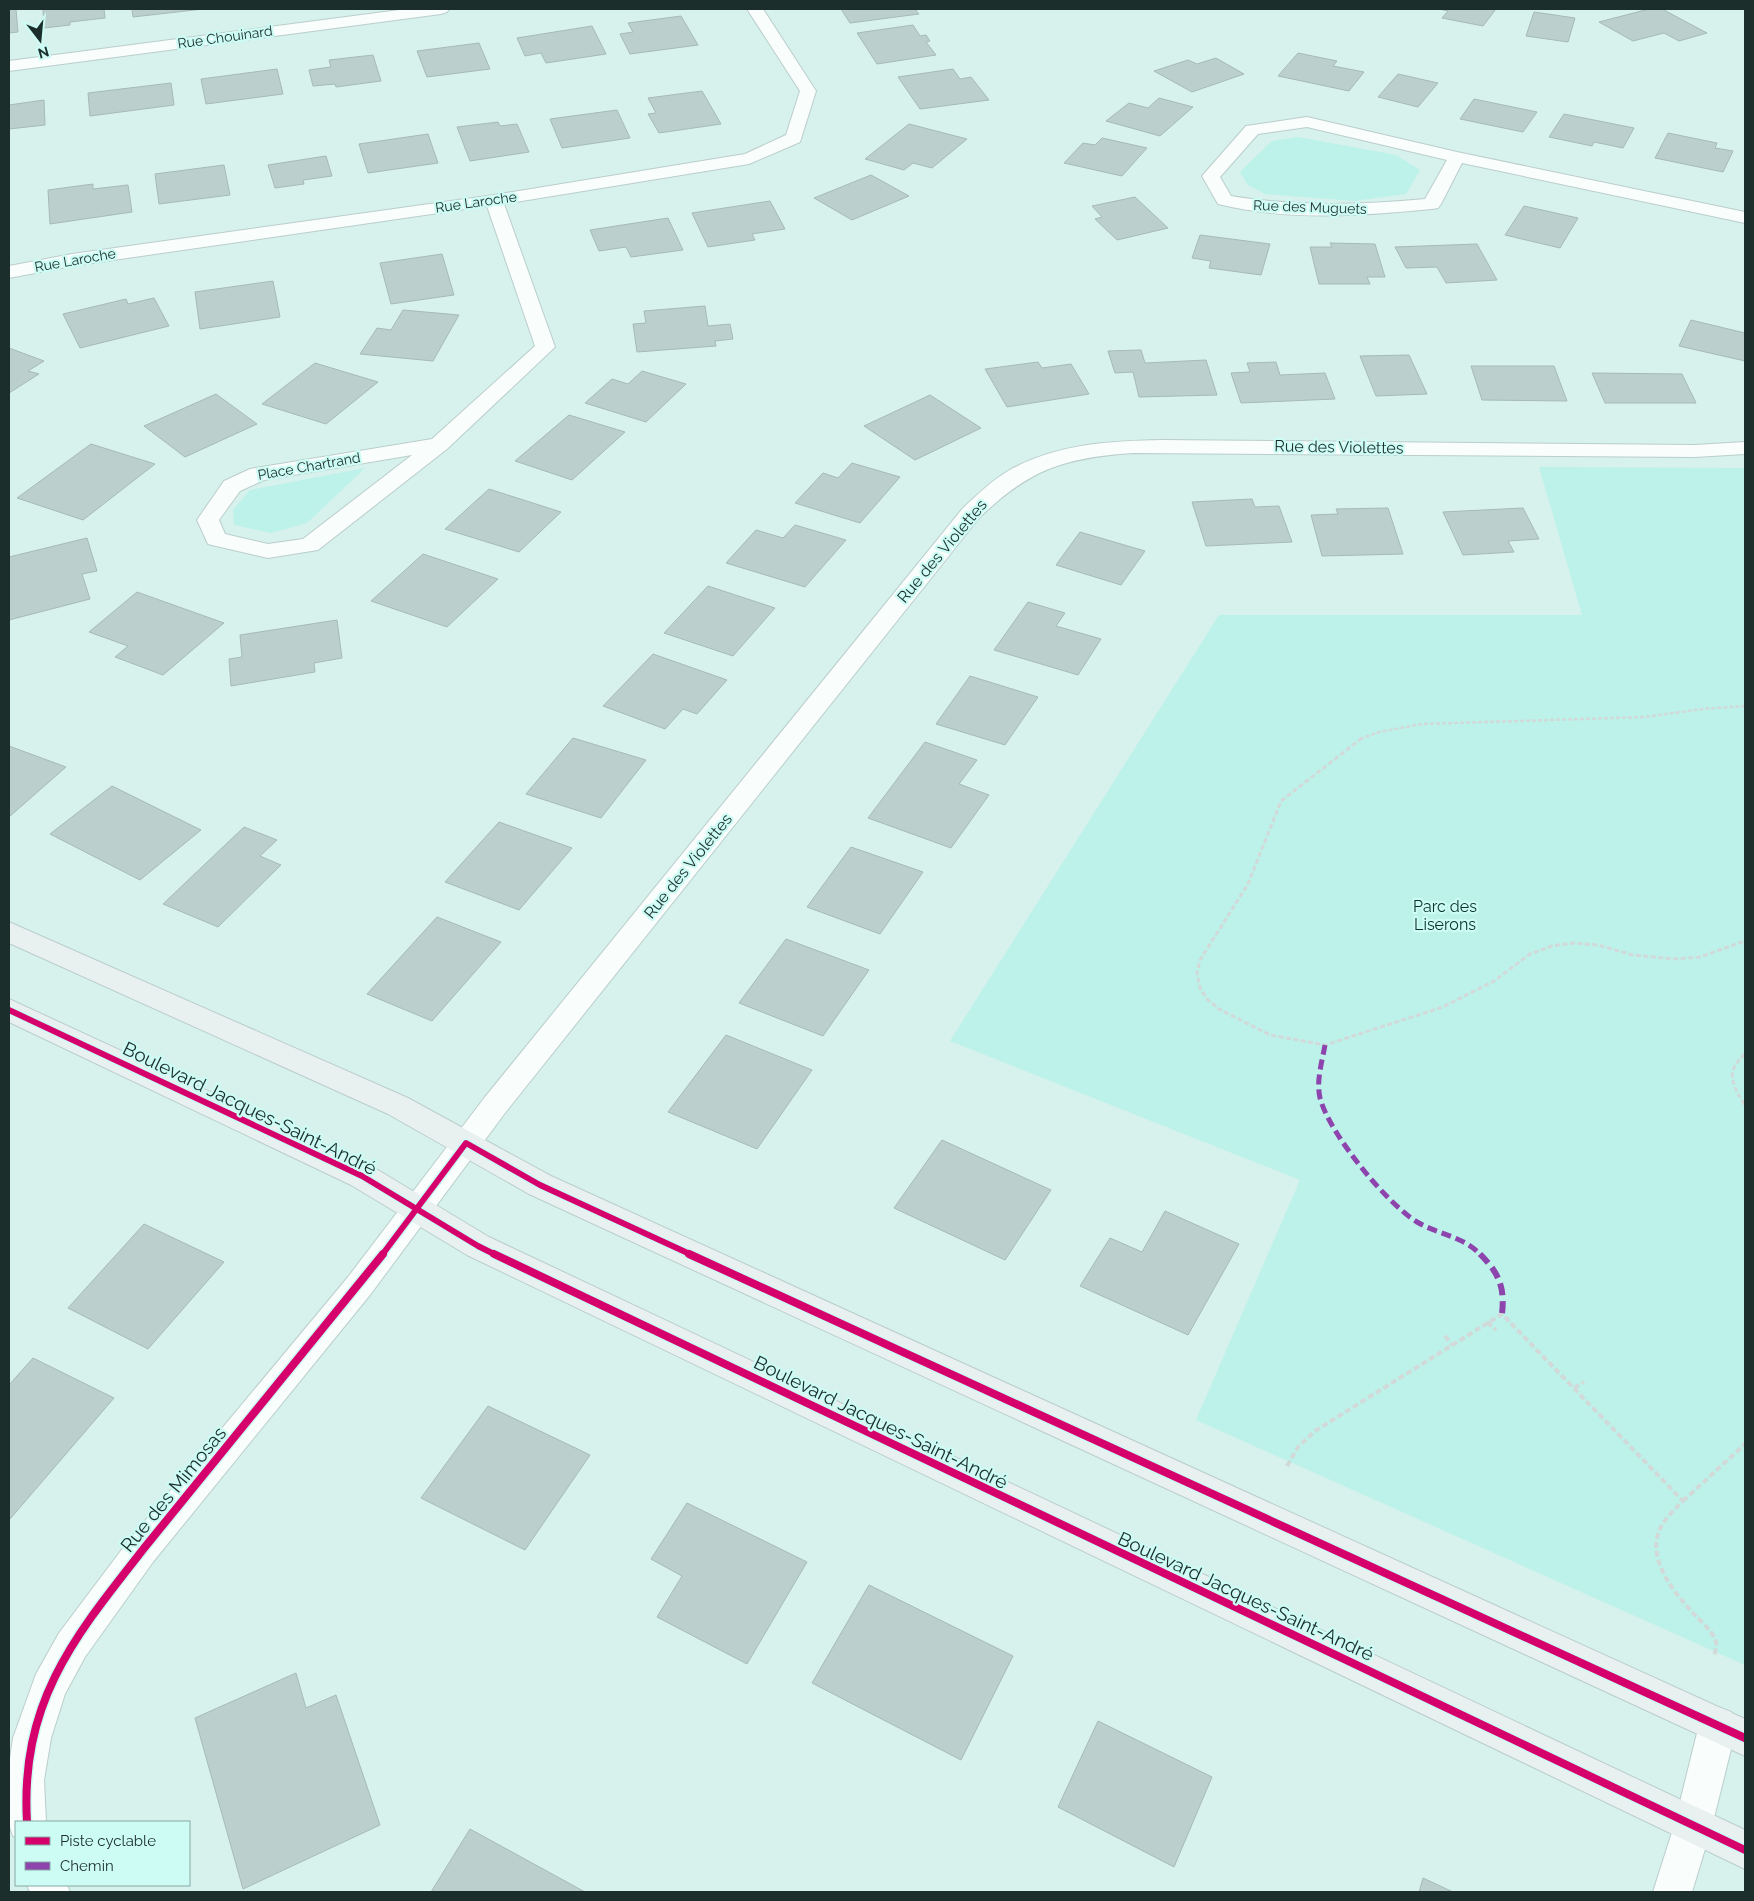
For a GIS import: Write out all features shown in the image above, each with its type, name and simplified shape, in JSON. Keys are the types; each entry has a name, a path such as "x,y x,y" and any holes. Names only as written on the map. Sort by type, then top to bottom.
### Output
{"street":[{"name":"Rue Chouinard","path":"9,66 441,9"},
{"name":"Rue Laroche","path":"9,272 72,260 494,200 749,160 794,138 808,91 755,9"},
{"name":"Rue des Muguets","path":"1457,157 1432,204 1367,210 1259,207 1224,200 1211,176 1252,130 1306,122 1457,157 1745,218"},
{"name":"Place Chartrand","path":"438,444 258,474 232,486 208,520 216,539 268,551 310,545 438,444 545,347 494,200"},
{"name":"Rue des Violettes","path":"419,1209 466,1143 971,513 996,488 1027,468 1083,450 1138,446 1695,451 1745,448"},
{"path":"9,932 398,1106 540,1186 1732,1731 1693,1826 1672,1892"},
{"name":"Boulevard Jacques-Saint-André","path":"9,1010 362,1176 478,1246 1745,1850"},
{"name":"Rue des Mimosas","path":"27,1821 25,1780 32,1738 49,1687 72,1645 141,1551 359,1286 419,1209"}],"path":[{"path":"1745,706 1644,717 1422,724 1362,737 1281,801 1248,884 1200,960 1197,974 1200,988 1207,1000 1219,1009 1270,1035 1325,1045 1443,1007 1494,981 1530,954 1552,946 1573,943 1598,945 1633,955 1673,959 1700,957 1745,941"},
{"path":"1745,1054 1737,1060 1733,1068 1731,1080 1745,1106"},
{"path":"1287,1466 1298,1447 1315,1431 1502,1314 1683,1501"},
{"path":"1488,1322 1496,1330"},
{"path":"1445,1336 1452,1345"},
{"path":"1574,1388 1584,1382"},
{"path":"1714,1657 1716,1644 1712,1634 1666,1579 1660,1566 1657,1539 1666,1519 1745,1444"}],"green space":[{"path":"1298,137 1396,155 1420,170 1406,194 1354,201 1265,194 1248,185 1240,172 1272,141"},
{"name":"Parc des Liserons","path":"1539,467 1745,468 1745,1665 1196,1420 1300,1180 950,1041 1219,615 1582,615"},
{"path":"365,468 307,523 271,533 234,525 233,510 250,490"}],"building":[{"path":"9,9 16,9 18,32 9,33"},
{"path":"43,9 104,9 105,18 70,22 70,25 44,28"},
{"path":"132,9 203,9 133,17"},
{"path":"841,9 915,9 919,14 850,23"},
{"path":"1439,9 1496,9 1483,26 1442,18 1448,11"},
{"path":"1649,9 1662,9 1707,33 1679,41 1664,33 1633,41 1599,22"},
{"path":"1534,12 1575,18 1568,42 1526,36"},
{"path":"681,16 698,45 630,54 620,34 633,32 628,23"},
{"path":"913,25 920,36 926,35 930,41 926,42 936,55 877,64 857,33"},
{"path":"592,26 606,54 546,63 541,53 525,56 517,38"},
{"path":"479,43 490,69 427,77 417,51"},
{"path":"1298,53 1337,61 1333,66 1364,72 1349,91 1278,76"},
{"path":"373,55 381,81 336,87 335,84 313,86 309,70 331,67 329,60"},
{"path":"1216,58 1244,74 1192,92 1154,71 1188,60 1197,64"},
{"path":"277,69 283,94 206,104 201,79"},
{"path":"953,69 960,79 971,77 989,100 920,109 898,77"},
{"path":"1398,74 1438,83 1418,107 1378,97"},
{"path":"171,83 174,105 90,116 88,93"},
{"path":"702,91 721,124 659,133 648,114 656,113 648,98"},
{"path":"1159,98 1193,107 1160,136 1106,121 1129,103 1148,108"},
{"path":"1474,99 1537,112 1523,132 1460,119"},
{"path":"44,100 45,125 9,129 9,105"},
{"path":"617,110 630,138 562,148 550,119"},
{"path":"1564,114 1634,128 1623,148 1594,142 1592,146 1549,137"},
{"path":"498,122 500,126 517,124 529,152 470,161 457,127"},
{"path":"909,124 967,139 932,168 913,163 904,170 865,159"},
{"path":"1668,133 1717,143 1715,148 1733,151 1723,172 1655,158"},
{"path":"428,134 438,163 368,173 359,144"},
{"path":"1102,138 1147,148 1122,176 1064,163 1083,143 1095,145"},
{"path":"326,156 332,176 303,180 304,184 275,188 268,165"},
{"path":"224,165 230,195 159,204 155,174"},
{"path":"871,175 909,196 852,220 814,198"},
{"path":"93,184 93,189 128,185 132,212 50,224 48,190"},
{"path":"1135,197 1168,228 1117,240 1095,219 1102,217 1092,206"},
{"path":"770,201 785,229 752,234 755,240 708,247 692,213"},
{"path":"1524,206 1578,218 1560,248 1505,235"},
{"path":"668,218 683,250 631,257 626,247 599,251 590,230"},
{"path":"1200,235 1270,244 1261,275 1209,268 1211,261 1192,258"},
{"path":"1330,243 1375,244 1385,277 1367,277 1370,284 1319,284 1310,247 1332,247"},
{"path":"1477,244 1497,280 1446,283 1437,267 1406,268 1395,247"},
{"path":"442,254 454,295 391,304 380,263"},
{"path":"273,281 280,317 200,329 195,292"},
{"path":"154,298 169,326 80,348 63,314 126,299 128,304"},
{"path":"705,306 708,326 730,324 733,339 715,341 716,346 637,352 633,324 646,323 644,311"},
{"path":"403,310 459,315 433,361 360,354 377,328 391,330"},
{"path":"1691,320 1745,333 1745,361 1679,346"},
{"path":"9,348 44,361 28,371 39,374 9,393"},
{"path":"1141,350 1145,363 1206,360 1217,395 1139,397 1133,372 1115,373 1108,351"},
{"path":"1409,355 1427,394 1376,396 1360,356"},
{"path":"1038,362 1042,368 1071,364 1089,394 1007,407 985,369"},
{"path":"1276,362 1280,375 1325,373 1335,399 1241,403 1231,373 1250,372 1247,363"},
{"path":"315,363 378,382 326,424 262,404"},
{"path":"1471,366 1554,366 1567,401 1482,400"},
{"path":"642,371 686,384 646,422 585,403 612,379 628,384"},
{"path":"1592,373 1682,374 1696,403 1605,403"},
{"path":"216,394 257,424 185,457 144,426"},
{"path":"930,395 981,428 915,460 864,426"},
{"path":"569,415 625,432 572,480 515,461"},
{"path":"91,444 155,464 83,520 17,498"},
{"path":"852,463 900,477 860,523 795,503 823,473 838,478"},
{"path":"489,489 561,512 519,552 445,529"},
{"path":"1252,499 1255,507 1279,506 1292,542 1206,546 1192,502"},
{"path":"1388,508 1403,554 1322,556 1311,515 1338,514 1336,509"},
{"path":"1523,508 1539,539 1508,541 1514,552 1463,555 1443,512"},
{"path":"795,525 846,540 805,587 726,563 756,530 783,538"},
{"path":"1080,532 1145,551 1121,585 1056,565"},
{"path":"87,538 97,571 82,574 90,599 9,620 9,557"},
{"path":"423,554 498,579 447,627 371,601"},
{"path":"708,586 775,608 733,656 664,633"},
{"path":"137,592 224,623 163,675 115,657 128,646 89,632"},
{"path":"1028,602 1065,613 1056,626 1101,639 1078,675 994,650"},
{"path":"337,620 342,658 314,663 315,672 231,686 229,659 242,657 240,635"},
{"path":"653,654 727,680 697,714 683,709 665,729 603,706"},
{"path":"970,676 1038,697 1005,745 936,724"},
{"path":"573,738 646,760 601,818 526,794"},
{"path":"925,742 977,760 959,784 989,795 951,848 868,818"},
{"path":"9,746 66,767 9,817"},
{"path":"112,786 201,830 140,880 50,834"},
{"path":"499,822 572,848 519,910 445,882"},
{"path":"244,827 277,840 260,856 281,865 218,927 163,904"},
{"path":"851,847 923,872 880,934 807,907"},
{"path":"437,917 501,942 432,1021 367,994"},
{"path":"786,939 869,970 823,1036 739,1003"},
{"path":"726,1035 812,1070 757,1149 668,1112"},
{"path":"942,1140 1051,1190 1005,1260 894,1208"},
{"path":"1165,1211 1239,1244 1188,1335 1080,1286 1110,1238 1142,1252"},
{"path":"144,1224 224,1262 148,1349 68,1308"},
{"path":"33,1358 114,1398 10,1519 9,1385"},
{"path":"488,1406 590,1455 525,1550 421,1498"},
{"path":"687,1503 807,1562 747,1664 657,1617 682,1576 651,1559"},
{"path":"869,1585 1013,1656 961,1760 812,1683"},
{"path":"296,1673 306,1708 336,1695 380,1825 243,1889 195,1718"},
{"path":"1098,1721 1212,1777 1174,1867 1058,1807"},
{"path":"470,1829 585,1892 431,1892"},
{"path":"1423,1878 1453,1892 1419,1892"}],"marked path":[{"path":"1325,1045 1320,1072 1319,1092 1325,1112 1334,1128 1360,1164 1402,1211 1425,1226 1466,1242 1484,1258 1494,1271 1502,1287 1502,1314"}],"cycle path":[{"path":"9,1010 362,1176 478,1246 1745,1850"},
{"path":"27,1821 27,1770 37,1718 50,1685 70,1650 133,1562 373,1267 466,1143 540,1185 1745,1738"}]}
